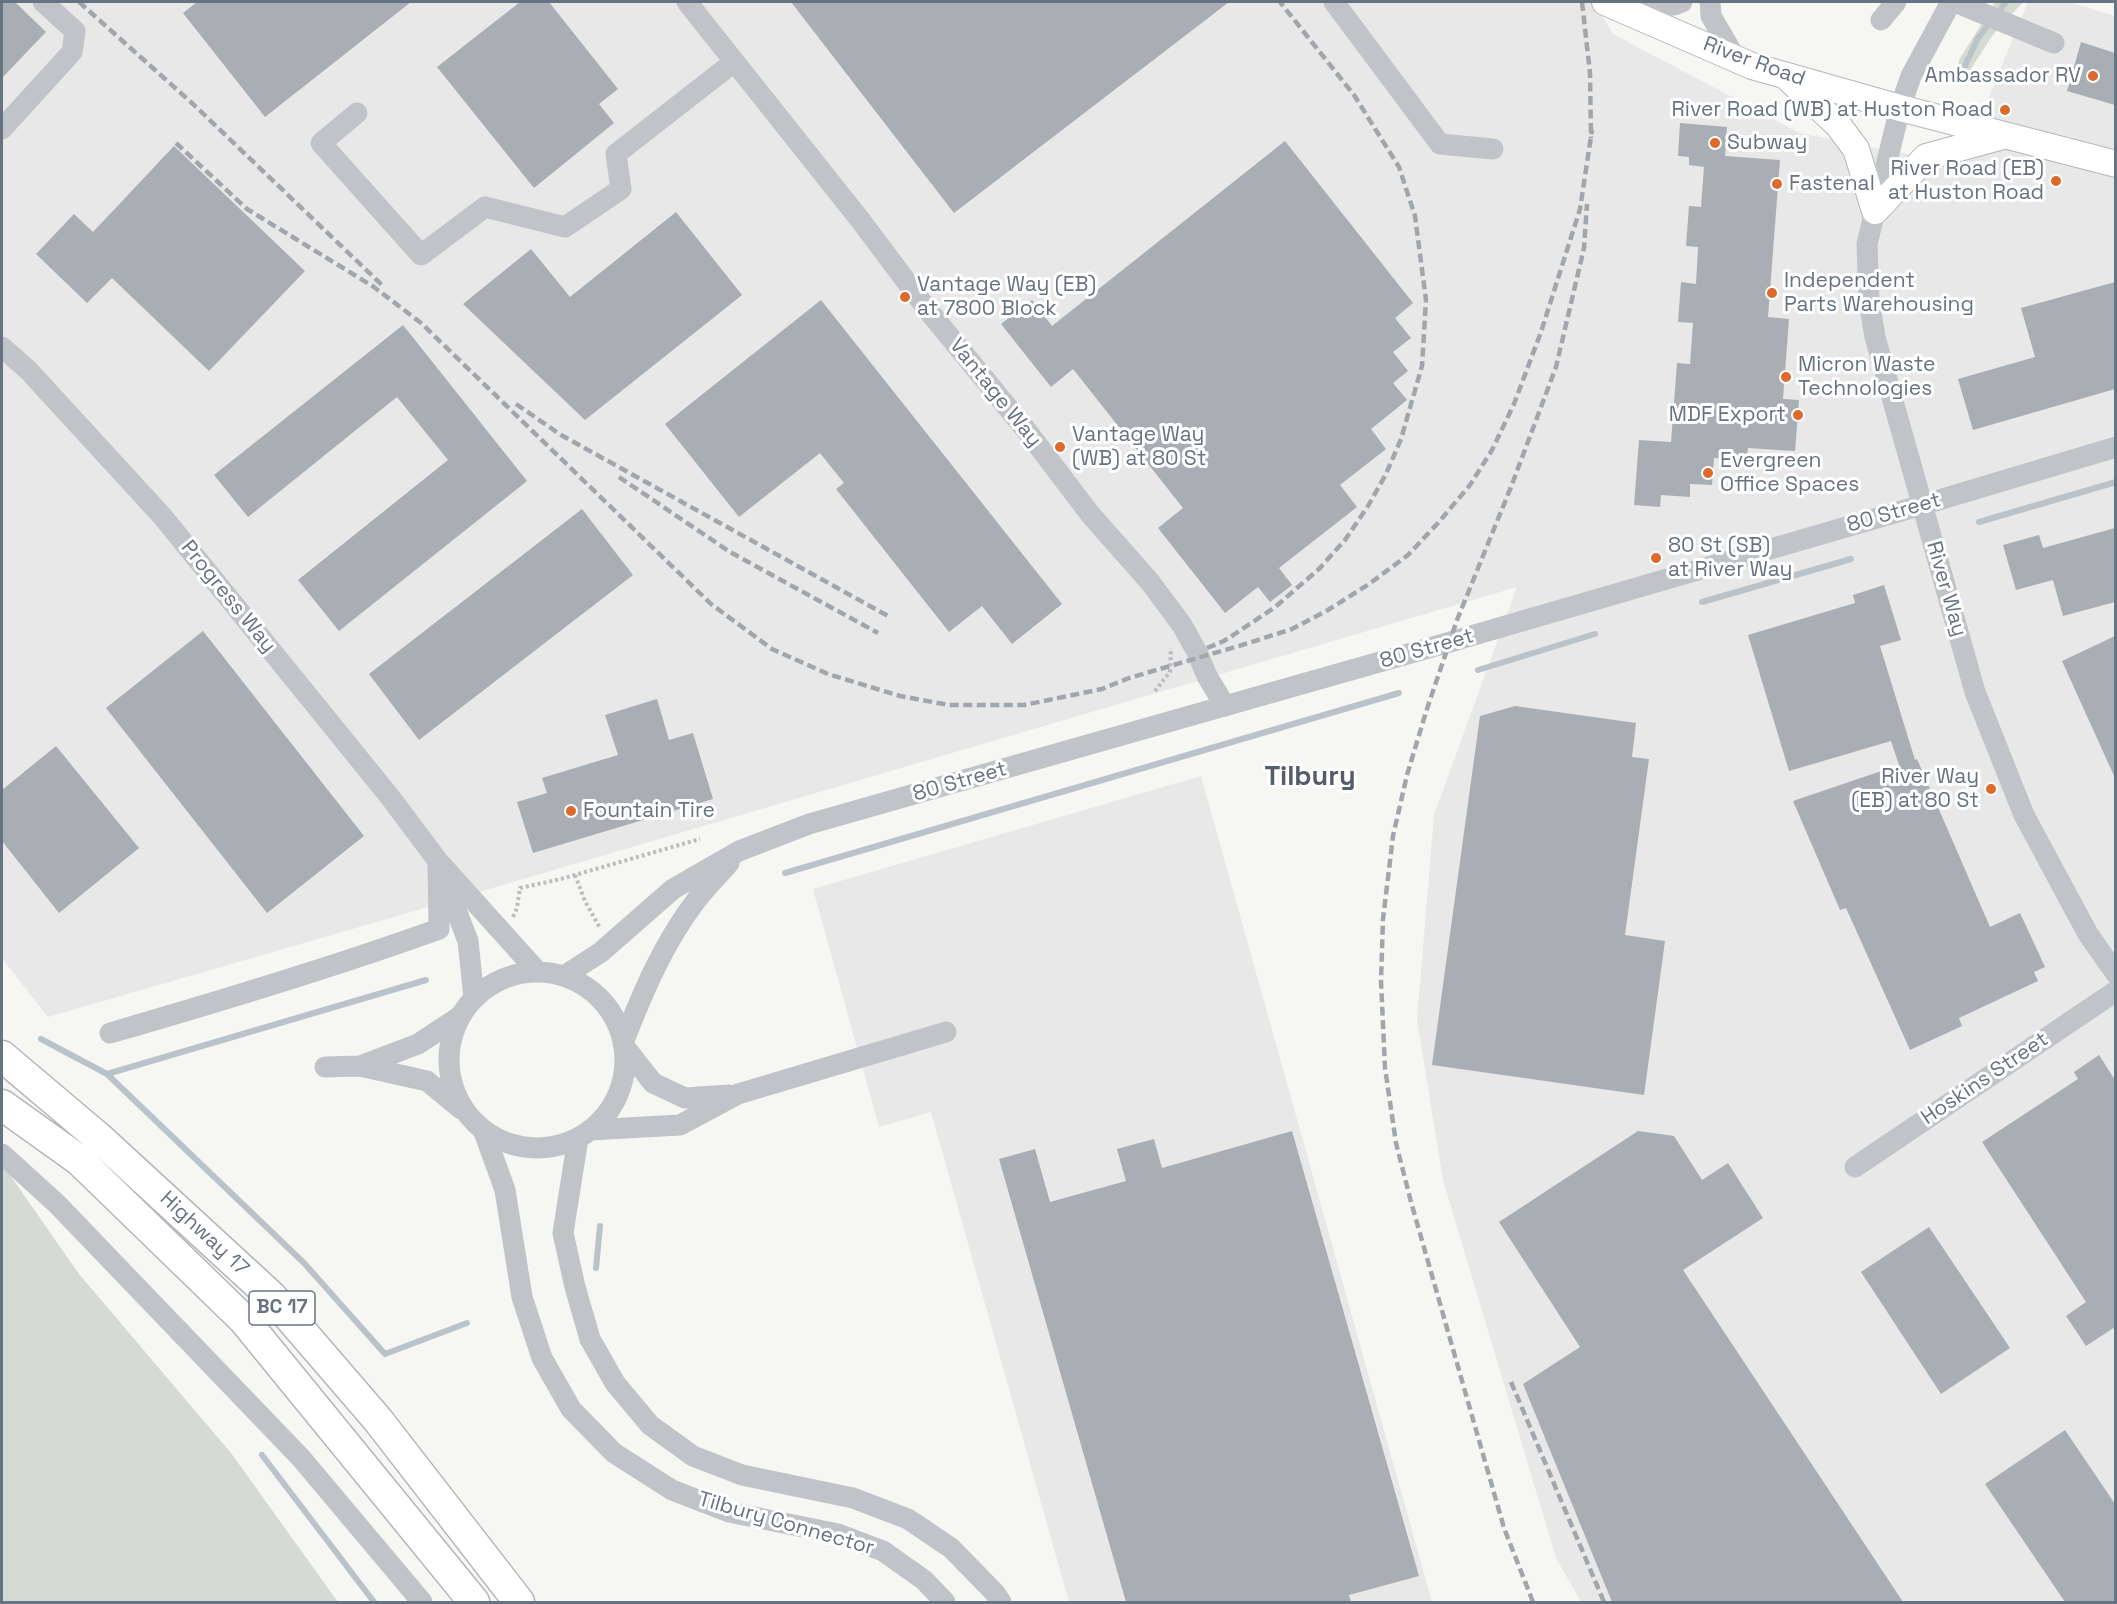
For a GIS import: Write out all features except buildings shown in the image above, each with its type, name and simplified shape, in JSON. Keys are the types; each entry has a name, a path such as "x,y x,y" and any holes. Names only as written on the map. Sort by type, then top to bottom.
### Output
{"highway":[{"name":"Highway 17","path":"2,1056 99,1138 272,1297 378,1420 519,1602"},
{"name":"Highway 17","path":"2,1105 79,1160 244,1320 474,1602"}],"main road":[{"name":"River Road","path":"1605,2 1736,58 1785,75 2003,136 2115,164"},
{"path":"1785,75 1838,125 1856,149 1875,211 1926,157 2003,136"}],"street":[{"path":"2,129 72,52 75,31 43,2"},
{"name":"Vantage Way","path":"687,2 1090,514 1150,582 1175,616 1197,652 1207,676 1225,706"},
{"path":"1334,2 1440,144 1493,149"},
{"path":"1630,12 1682,2"},
{"path":"1710,2 1711,16 1736,58"},
{"path":"1881,20 1896,2"},
{"name":"River Way","path":"1950,2 1911,76 1900,108 1867,244 1869,300 1875,337 1975,692 2024,815 2088,934 2115,974"},
{"path":"1955,2 2054,44"},
{"path":"357,112 321,143 421,255 485,207 565,227 621,189 616,154 734,62"},
{"name":"Progress Way","path":"2,347 28,371 163,517 390,797 438,861 537,971"},
{"name":"80 Street","path":"564,976 602,952 673,889 739,851 808,824 1922,505 2115,447"},
{"name":"80 Street","path":"623,1045 645,990 670,940 695,901 739,851"},
{"path":"110,1033 275,984 439,929 438,861"},
{"name":"Progress Way","path":"438,861 468,941 474,998"},
{"path":"537,971 564,976 587,988 603,1002 615,1020 623,1045 625,1064 621,1089 612,1106 598,1124 584,1134 553,1147 533,1149 510,1144 484,1132 462,1108 451,1082 448,1056 453,1030 459,1017 474,998 493,983 516,974 537,971"},
{"name":"Hoskins Street","path":"1854,1167 2115,991"},
{"path":"360,1066 418,1044 459,1017"},
{"path":"584,1134 680,1125 738,1094 946,1032"},
{"path":"623,1045 653,1083 685,1098 738,1094"},
{"path":"325,1067 360,1066 427,1081 468,1115"},
{"name":"Tilbury Connector","path":"484,1132 505,1190 522,1297 542,1358 571,1409 614,1453 672,1490 729,1512 838,1534 883,1551 924,1580 945,1602"},
{"name":"Tilbury Connector","path":"584,1134 563,1233 575,1287 590,1339 615,1383 650,1425 693,1456 742,1475 853,1498 908,1519 951,1548 1001,1602"},
{"path":"2,1154 57,1204 300,1458 422,1602"}],"path":[{"path":"1155,691 1170,672 1171,648"},
{"path":"509,922 517,908 520,888 575,875 700,839"},
{"path":"575,875 585,901 601,931"}],"shaded area":[{"path":"2,2 1594,2 1613,34 1800,133 1961,165 2028,2 2069,2 2115,16 2115,1602 1581,1602 1556,1558 1443,1180 1417,1020 1434,815 1517,587 48,1017 4,961 2,963"},
{"path":"1995,2 2023,2 1992,36 1969,72 1960,73 1959,60"},
{"path":"1201,776 1432,1602 1069,1602 931,1112 879,1127 813,889"},
{"path":"2,1168 10,1175 79,1274 231,1453 338,1602 2,1602"}],"waterway":[{"path":"1964,68 1978,38 2006,2"},
{"path":"1979,522 2116,482"},
{"path":"1702,602 1851,559"},
{"path":"1478,670 1595,634"},
{"path":"785,873 1399,693"},
{"path":"41,1039 107,1074 426,980"},
{"path":"107,1074 304,1263 385,1354 467,1323"},
{"path":"596,1268 600,1226"},
{"path":"262,1455 374,1602"}],"railway":[{"path":"79,2 193,104 384,287"},
{"path":"1207,648 1224,641 1274,608 1319,569 1345,540 1386,474 1401,439 1422,366 1426,300 1415,216 1399,167 1354,95 1280,2"},
{"path":"1582,2 1590,73 1591,138"},
{"path":"176,143 247,209 374,287 421,323 711,604 772,649 828,674 900,696 949,705 1024,705 1102,689 1129,678 1292,629 1369,584 1408,555 1470,485 1492,450 1514,404 1541,332 1580,209 1592,130"},
{"path":"1533,1602 1504,1528 1396,1143 1385,1068 1381,981 1383,919 1393,836 1407,775 1457,620 1511,487 1556,367 1584,248 1587,204"},
{"path":"516,404 561,435 888,616"},
{"path":"619,477 730,552 878,633"},
{"path":"1511,1382 1604,1602"}],"place":[{"name":"Ambassador RV","path":"2093,76"},
{"name":"River Road (WB) at Huston Road","path":"2005,110"},
{"name":"Subway","path":"1715,143"},
{"name":"River Road (EB) at Huston Road","path":"2056,181"},
{"name":"Fastenal","path":"1777,184"},
{"name":"Independent Parts Warehousing","path":"1772,293"},
{"name":"Vantage Way (EB) at 7800 Block","path":"905,297"},
{"name":"Micron Waste Technologies","path":"1786,377"},
{"name":"MDF Export","path":"1798,415"},
{"name":"Vantage Way (WB) at 80 St","path":"1060,447"},
{"name":"Evergreen Office Spaces","path":"1708,473"},
{"name":"80 St (SB) at River Way","path":"1656,558"},
{"name":"River Way (EB) at 80 St","path":"1991,789"},
{"name":"Fountain Tire","path":"571,811"}],"district":[{"name":"Tilbury","path":"1310,778"}]}
